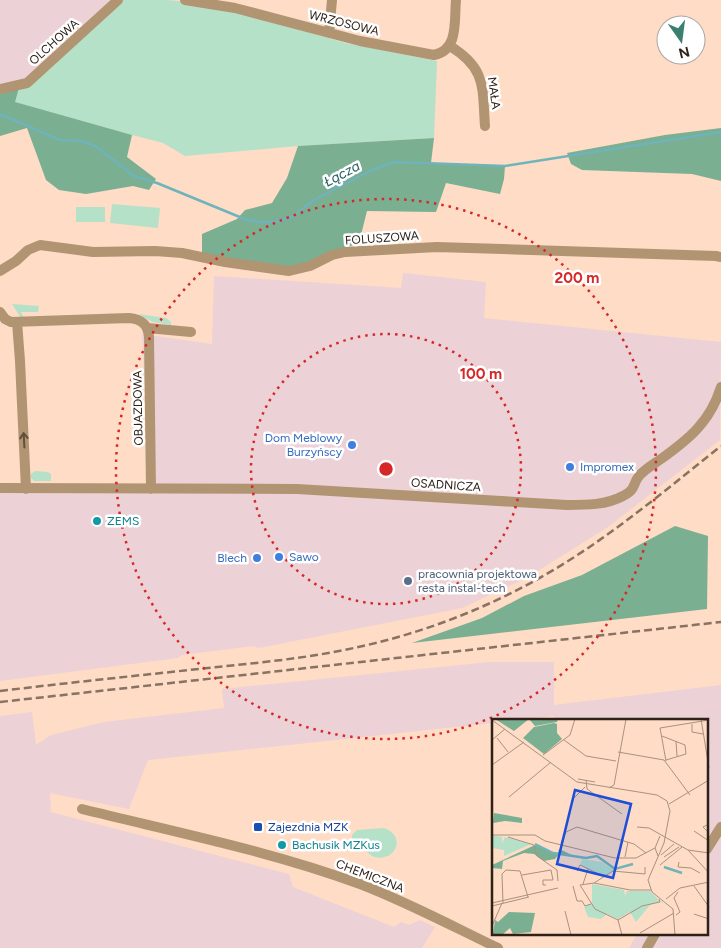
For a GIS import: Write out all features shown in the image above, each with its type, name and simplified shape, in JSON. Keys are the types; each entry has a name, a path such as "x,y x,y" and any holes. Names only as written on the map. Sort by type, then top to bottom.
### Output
{"street":[{"name":"OLCHOWA","path":"0,90 27,83 118,0"},
{"name":"WRZOSOWA","path":"184,0 235,8 360,41 434,55 443,53 450,46"},
{"path":"329,33 332,0"},
{"path":"450,46 456,0"},
{"name":"MAŁA","path":"450,46 468,59 478,71 482,82 485,126"},
{"name":"FOLUSZOWA","path":"0,271 13,264 28,250 40,244 94,252 146,251 182,253 289,272 345,252 437,247 721,257"},
{"path":"0,312 5,319 11,322 129,318 137,319 144,323 147,328 191,332"},
{"path":"17,322 26,488"},
{"name":"OBJAZDOWA","path":"147,328 149,337 151,489"},
{"name":"OSADNICZA","path":"0,488 297,489 558,505 593,505 612,501 626,495 636,486 638,476 686,441 709,414 721,387"},
{"name":"CHEMICZNA","path":"82,809 260,852 322,871 388,895 498,948"},
{"path":"708,847 721,827"},
{"path":"647,948 654,936"}],"shaded area":[{"path":"0,0 113,0 27,83 0,88"},
{"path":"403,273 486,282 484,318 721,342 720,440 608,527 528,577 462,608 258,648 254,646 182,655 178,658 0,681 0,487 150,487 142,334 212,344 214,276 401,288"},
{"path":"490,662 554,662 554,705 721,685 721,948 629,948 636,936 708,936 708,719 554,719 554,716 526,719 492,719 492,723 148,760 129,809 50,793 51,812 289,874 293,887 394,927 401,922 409,925 420,920 435,927 422,948 0,948 0,716 32,712 36,745 51,735 104,722 224,708 222,689"}],"green space":[{"path":"112,0 167,0 227,9 346,43 437,61 434,138 298,146 185,156 163,143 14,102 19,88"},
{"path":"0,87 19,88 15,102 132,135 127,157 156,179 149,190 133,186 86,194 59,190 46,180 27,128 0,136"},
{"path":"721,128 721,181 692,174 582,170 571,164 567,153 665,135"},
{"path":"434,138 431,163 505,166 500,194 446,183 436,212 367,211 359,243 333,252 313,264 276,268 202,253 202,234 237,219 245,210 272,203 287,178 298,146"},
{"path":"112,204 160,208 158,228 110,223"},
{"path":"76,207 105,207 105,222 76,222"},
{"path":"12,304 39,306 38,312 21,312 24,318 21,318"},
{"path":"138,314 166,318 171,322 171,325 153,322"},
{"path":"35,471 48,472 51,474 51,481 34,481 31,478 31,474"},
{"path":"675,526 708,536 707,609 412,643 482,618 524,596 582,575"},
{"path":"384,828 392,832 396,837 397,843 392,853 386,857 372,856 352,840 352,835 357,830"}],"waterway":[{"name":"Łącza","path":"0,114 60,140 82,141 97,147 134,176 157,183 247,220 260,222 275,222 292,217 314,200 372,170 394,162 505,166 721,132"}],"railway":[{"path":"0,691 304,657 363,646 434,626 501,598 576,556 649,503 721,446"},
{"path":"0,702 721,622"}],"place":[{"name":"Dom Meblowy Burzyńscy","path":"352,445"},
{"name":"Impromex","path":"570,467"},
{"name":"ZEMS","path":"97,521"},
{"name":"Sawo","path":"279,557"},
{"name":"Blech","path":"257,558"},
{"name":"pracownia projektowa resta instal-tech","path":"408,581"},
{"name":"Zajezdnia MZK","path":"258,827"},
{"name":"Bachusik MZKus","path":"282,845"}]}
